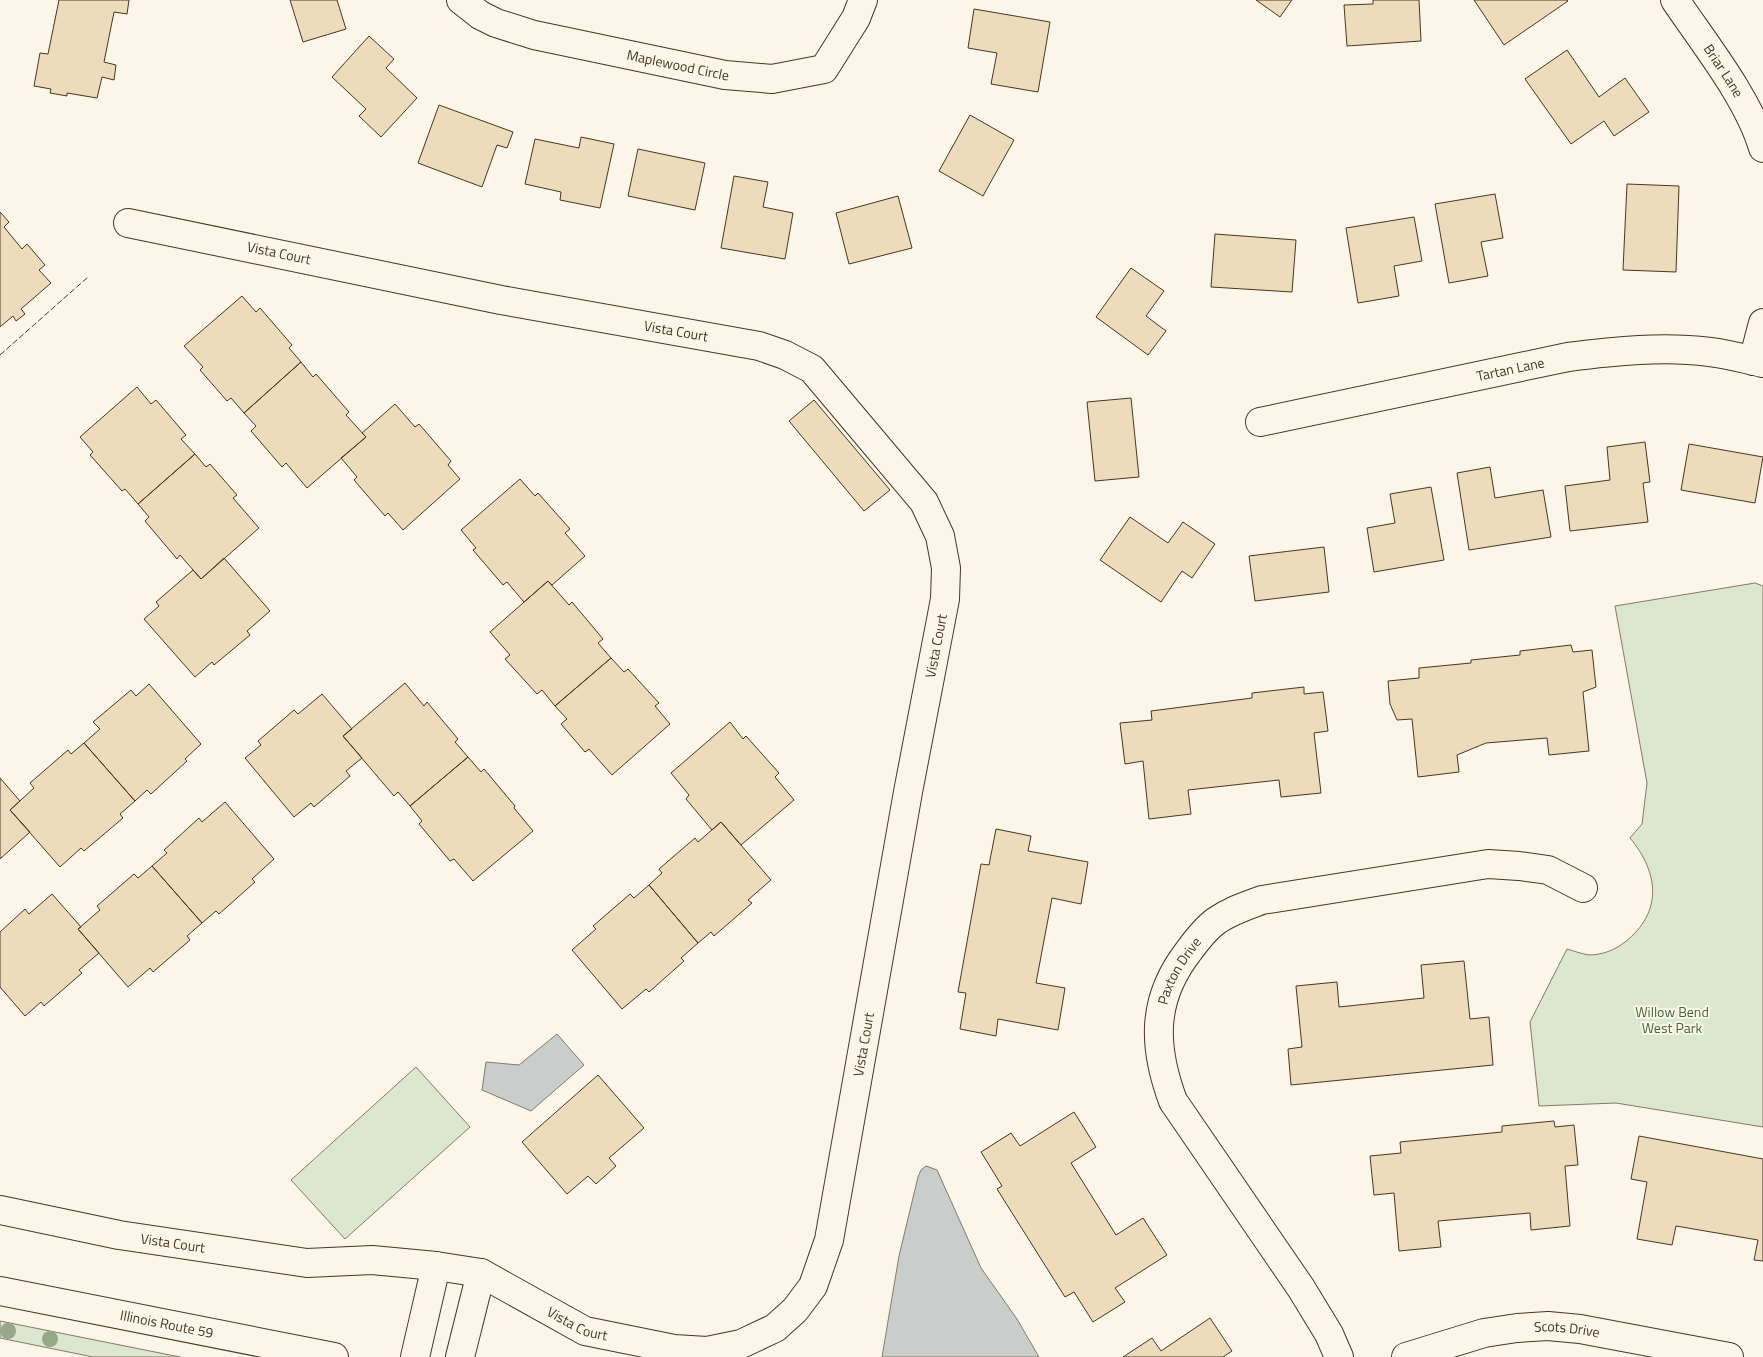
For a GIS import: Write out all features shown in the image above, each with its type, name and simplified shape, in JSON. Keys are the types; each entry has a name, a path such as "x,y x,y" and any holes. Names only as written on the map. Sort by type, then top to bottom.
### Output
{"street":[{"name":"Maplewood Circle","path":"462,0 480,14 496,23 534,35 725,75 772,79 824,69 856,18 864,0"},
{"name":"Briar Lane","path":"1675,0 1733,87 1752,121 1763,148"},
{"name":"Vista Court","path":"0,1210 119,1234 307,1263 372,1260 436,1266 481,1274 585,1330 674,1349 707,1351 740,1344 775,1328 795,1310 813,1286 829,1240 908,792 945,599 946,568 940,536 924,502 812,369 785,355 759,346 502,300 128,223"},
{"path":"1758,362 1763,323"},
{"name":"Tartan Lane","path":"1260,422 1568,357 1618,350 1657,349 1709,352 1758,362"},
{"name":"Paxton Drive","path":"1338,1357 1330,1334 1301,1288 1173,1101 1165,1079 1159,1053 1158,1035 1164,996 1176,968 1198,937 1214,922 1229,913 1262,900 1488,864 1548,870 1584,888"},
{"path":"415,1357 436,1266"},
{"path":"460,1357 481,1274"},
{"name":"Illinois Route 59","path":"0,1291 334,1357"},
{"name":"Scots Drive","path":"1406,1357 1484,1333 1548,1326 1580,1329 1729,1357"}],"green space":[{"name":"Willow Bend West Park","path":"1755,583 1763,586 1763,1127 1616,1103 1539,1106 1530,1022 1567,949 1594,955 1608,952 1625,942 1646,918 1653,892 1647,865 1640,851 1630,838 1642,824 1647,783 1615,606"},
{"path":"416,1067 470,1127 345,1239 291,1180"},
{"path":"0,1321 180,1357 93,1357 0,1338"}],"shaded area":[{"path":"557,1034 584,1065 531,1111 482,1090 486,1062 519,1065"},
{"path":"926,1166 937,1170 981,1268 1017,1319 1039,1357 882,1357 899,1256 918,1177 921,1170"}],"building":[{"path":"59,0 129,0 127,14 114,12 104,62 116,65 114,80 102,77 97,98 67,93 67,96 50,93 51,89 34,86 40,53 48,54"},
{"path":"290,0 337,0 346,29 303,42"},
{"path":"1256,0 1292,0 1280,17"},
{"path":"1373,0 1419,0 1421,41 1347,46 1344,5 1373,4"},
{"path":"1474,0 1567,0 1568,1 1504,45"},
{"path":"974,9 1050,22 1038,92 991,84 997,53 968,48"},
{"path":"369,36 394,59 386,68 417,98 381,137 359,116 366,109 332,77"},
{"path":"1567,50 1599,97 1625,78 1649,112 1614,136 1604,121 1571,144 1525,79"},
{"path":"439,105 513,132 507,148 497,145 482,187 418,163"},
{"path":"970,115 1014,140 983,196 939,171"},
{"path":"581,137 614,144 600,208 560,200 561,192 525,184 535,139 579,148"},
{"path":"638,149 705,163 695,210 628,196"},
{"path":"734,176 768,182 763,207 793,213 785,259 721,248"},
{"path":"1627,184 1679,186 1676,272 1623,270"},
{"path":"1495,194 1503,238 1481,242 1488,276 1449,283 1435,204"},
{"path":"898,196 912,248 849,264 836,213"},
{"path":"0,212 9,222 4,227 22,249 27,244 45,265 39,270 51,283 21,309 25,314 16,321 13,316 0,327"},
{"path":"1414,217 1422,261 1394,266 1399,296 1358,303 1346,228"},
{"path":"1215,234 1296,240 1292,292 1211,287"},
{"path":"1131,268 1164,291 1146,316 1166,331 1148,355 1096,317"},
{"path":"242,296 256,312 260,308 292,345 289,348 301,362 244,413 231,398 227,401 200,370 203,367 184,346"},
{"path":"301,362 313,377 316,374 349,412 346,415 366,437 307,488 286,463 282,467 251,431 256,426 244,413"},
{"path":"137,387 151,404 156,400 186,435 181,439 195,454 138,504 125,489 122,491 90,455 93,452 80,437"},
{"path":"1131,398 1139,477 1095,481 1087,402"},
{"path":"814,400 890,490 864,511 789,421"},
{"path":"395,404 415,427 419,424 451,461 448,465 460,479 403,530 388,513 385,516 354,480 357,477 341,458 366,437 362,433"},
{"path":"1645,442 1650,482 1643,483 1648,522 1570,531 1565,486 1610,480 1607,447"},
{"path":"1689,444 1763,457 1755,503 1681,490"},
{"path":"195,454 206,467 210,464 237,495 233,498 259,528 201,579 180,555 177,559 145,521 149,517 138,504"},
{"path":"1490,467 1495,498 1543,490 1551,537 1469,550 1457,473"},
{"path":"520,479 535,496 538,493 570,529 565,533 585,556 552,585 548,581 524,602 507,582 503,585 473,550 476,548 461,530"},
{"path":"1431,487 1444,560 1374,572 1367,528 1395,523 1390,494"},
{"path":"1130,517 1168,543 1183,522 1215,544 1192,578 1182,571 1161,602 1100,560"},
{"path":"1324,547 1329,592 1255,601 1249,556"},
{"path":"224,558 270,611 247,631 250,635 214,665 212,662 195,677 144,619 159,606 156,602 193,570 201,579"},
{"path":"548,581 569,605 572,602 603,639 598,643 611,658 555,706 542,690 537,694 505,659 510,655 490,632"},
{"path":"1571,645 1573,652 1592,650 1596,687 1583,692 1589,751 1549,755 1547,738 1486,743 1457,755 1459,772 1418,777 1412,719 1397,720 1390,704 1388,681 1419,678 1419,668 1471,663 1471,660 1520,655 1520,651"},
{"path":"611,658 624,672 628,669 659,703 655,706 670,724 612,775 589,749 585,752 561,724 567,719 555,706"},
{"path":"405,683 424,706 427,702 458,739 455,742 468,757 410,806 398,792 394,796 343,736"},
{"path":"149,684 201,744 185,759 187,761 151,794 147,790 135,801 84,743 100,729 93,722 131,690 136,696"},
{"path":"1304,687 1304,694 1323,692 1328,731 1314,733 1321,793 1281,797 1279,780 1188,790 1191,814 1149,819 1143,761 1125,764 1120,723 1152,720 1151,711 1252,698 1252,693"},
{"path":"322,694 352,729 343,736 362,758 346,771 350,776 314,807 311,803 294,817 245,758 261,745 258,741 294,710 298,714"},
{"path":"730,722 743,739 746,736 779,773 775,777 794,800 741,845 721,822 712,830 686,799 689,795 671,773"},
{"path":"84,743 135,801 120,814 123,818 84,851 81,848 60,867 10,810 34,788 30,783 68,750 71,754"},
{"path":"468,757 481,772 484,769 533,831 473,881 454,859 450,861 419,824 422,821 410,806"},
{"path":"0,778 20,801 10,810 30,832 0,859"},
{"path":"225,802 274,859 252,879 255,882 219,914 216,911 202,923 152,866 167,853 164,850 199,818 202,822"},
{"path":"721,822 771,880 748,900 752,903 714,936 711,932 698,943 649,885 662,873 659,869 695,838 698,842"},
{"path":"996,829 1031,836 1028,851 1088,862 1081,904 1052,898 1036,983 1065,988 1058,1030 998,1019 996,1036 960,1029 966,993 958,992 981,864 989,865"},
{"path":"152,866 202,923 187,936 190,940 153,972 150,968 128,987 78,929 100,910 97,906 134,874 138,878"},
{"path":"649,885 698,943 681,958 684,961 649,992 646,989 622,1009 572,950 596,929 593,926 630,894 634,898"},
{"path":"52,894 81,927 78,929 99,953 79,970 82,973 44,1006 41,1002 25,1016 0,987 0,932 25,909 29,914"},
{"path":"1464,961 1470,1019 1489,1017 1493,1065 1291,1085 1288,1049 1302,1047 1296,986 1337,982 1339,1007 1424,998 1421,965"},
{"path":"598,1075 644,1128 609,1158 616,1166 596,1184 588,1176 567,1194 522,1142"},
{"path":"1074,1112 1096,1147 1071,1163 1116,1235 1143,1218 1167,1255 1115,1288 1125,1302 1093,1322 1074,1292 1065,1297 997,1189 1002,1186 981,1152 1011,1133 1020,1146"},
{"path":"1554,1121 1555,1127 1574,1125 1578,1165 1565,1166 1570,1226 1531,1230 1530,1213 1438,1221 1441,1247 1399,1251 1394,1193 1374,1195 1370,1156 1401,1153 1400,1142 1502,1132 1502,1126"},
{"path":"1639,1136 1763,1159 1763,1261 1754,1260 1758,1240 1676,1226 1672,1245 1637,1239 1647,1182 1631,1179"},
{"path":"1210,1318 1232,1351 1223,1357 1123,1357 1152,1338 1161,1351"}],"fence":[{"path":"0,355 88,277"}]}
